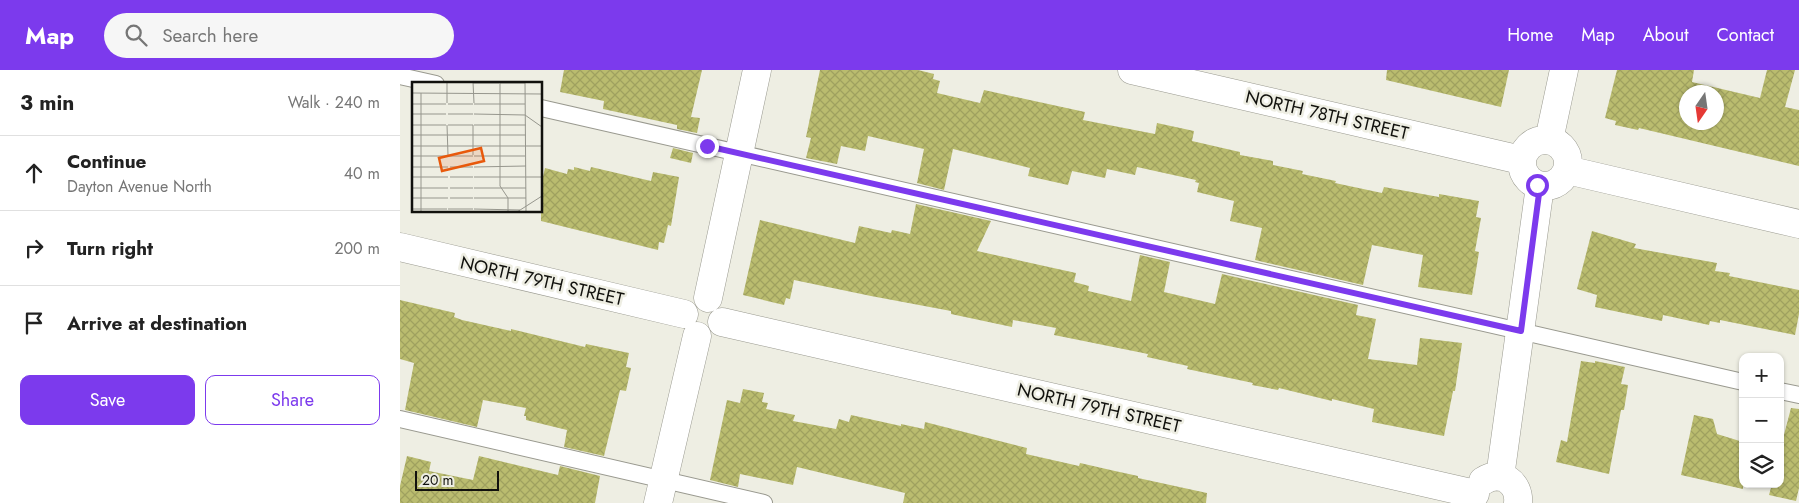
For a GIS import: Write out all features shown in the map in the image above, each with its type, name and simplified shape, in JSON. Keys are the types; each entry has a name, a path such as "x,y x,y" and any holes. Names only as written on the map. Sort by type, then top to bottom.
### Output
{"street":[{"path":"708,298 757,70"},
{"name":"NORTH 78TH STREET","path":"1132,70 1521,160"},
{"path":"1549,140 1564,70"},
{"path":"1549,140 1559,144 1564,150 1568,164 1567,170 1564,177 1552,185 1540,186 1530,181 1525,175 1521,160 1529,145 1535,141 1549,140"},
{"path":"1567,170 1799,224"},
{"path":"1500,477 1540,186"},
{"name":"NORTH 79TH STREET","path":"400,248 691,325"},
{"path":"661,492 691,325 688,305 693,300 708,298 721,307 723,314 722,322 717,331 712,335 706,336 691,325"},
{"name":"NORTH 79TH STREET","path":"722,322 1475,498"},
{"path":"1475,498 1482,482 1488,478 1500,477 1514,484 1517,490 1518,503"}],"lane":[{"path":"400,76 427,82"},
{"path":"542,108 1739,381"},
{"path":"1784,391 1799,395"},
{"path":"400,419 661,492 764,503"}],"building":[{"path":"564,70 702,70 691,117 700,118 697,133 677,129 677,125 603,109 604,101 560,92"},
{"path":"820,70 918,70 934,74 933,79 940,81 937,93 980,103 984,90 1085,112 1083,120 1155,134 1157,123 1194,131 1192,141 1240,152 1240,155 1273,161 1273,165 1303,171 1302,174 1336,181 1335,183 1382,193 1384,187 1439,197 1439,194 1479,201 1476,217 1481,218 1475,251 1479,252 1472,295 1418,287 1423,255 1372,245 1363,285 1255,260 1262,228 1230,221 1234,201 1197,192 1199,183 1195,182 1196,180 1137,167 1135,175 1107,169 1105,178 1072,171 1068,185 1028,176 1030,168 953,149 944,190 917,183 924,149 868,136 865,151 841,146 837,164 806,158 811,138 806,137"},
{"path":"1387,70 1509,70 1501,107 1386,80"},
{"path":"1617,70 1694,70 1692,82 1705,85 1679,85 1679,130 1724,130 1724,90 1760,98 1767,70 1795,70 1785,107 1799,110 1799,166 1639,128 1638,130 1615,125 1616,121 1605,118"},
{"path":"673,148 693,153 691,163 670,158"},
{"path":"574,167 590,171 591,167 651,181 653,172 679,177 671,226 668,225 664,243 659,242 658,250 541,221 542,181 545,168 567,174 568,169 574,170"},
{"path":"916,204 991,221 977,251 1076,273 1074,282 1089,286 1088,291 1131,301 1140,255 1170,262 1164,292 1215,304 1222,274 1358,305 1356,315 1376,319 1368,359 1417,365 1420,338 1462,343 1455,391 1453,391 1444,436 1372,422 1374,409 1279,388 1278,390 1252,385 1253,383 1187,369 1188,366 1147,357 1148,354 1054,335 1056,328 1013,320 1012,327 951,314 951,311 794,280 790,299 786,298 784,305 743,295 760,220 855,243 859,226 891,233 892,230 910,234"},
{"path":"1592,231 1636,244 1634,248 1717,263 1715,271 1730,273 1729,276 1799,290 1799,314 1795,335 1720,320 1720,323 1710,321 1709,325 1663,315 1662,321 1595,307 1597,295 1577,289"},
{"path":"400,300 455,313 454,317 462,320 511,331 511,329 585,347 586,344 629,353 626,367 631,368 626,391 620,390 604,456 564,447 567,430 526,420 526,416 524,416 526,408 483,400 477,427 405,410 414,363 400,359"},
{"path":"1581,361 1595,363 1595,361 1625,367 1621,384 1628,385 1624,410 1621,410 1609,474 1556,462 1561,440 1567,442"},
{"path":"743,389 764,393 762,402 768,403 766,409 795,415 793,421 836,429 839,419 849,422 851,415 924,429 925,422 1027,448 1026,454 1079,466 1080,463 1207,493 1206,503 903,503 905,493 797,467 793,485 740,474 738,487 710,480 727,400 740,403"},
{"path":"1791,408 1799,409 1799,488 1796,501 1769,495 1771,488 1784,488 1784,435"},
{"path":"1694,415 1713,419 1717,434 1739,441 1739,488 1743,489 1681,475"},
{"path":"407,456 431,462 429,471 473,480 479,456 558,475 560,466 600,476 595,503 400,503 400,486"}],"route":[{"path":"707,146 1521,331 1540,186 1537,185"}]}
